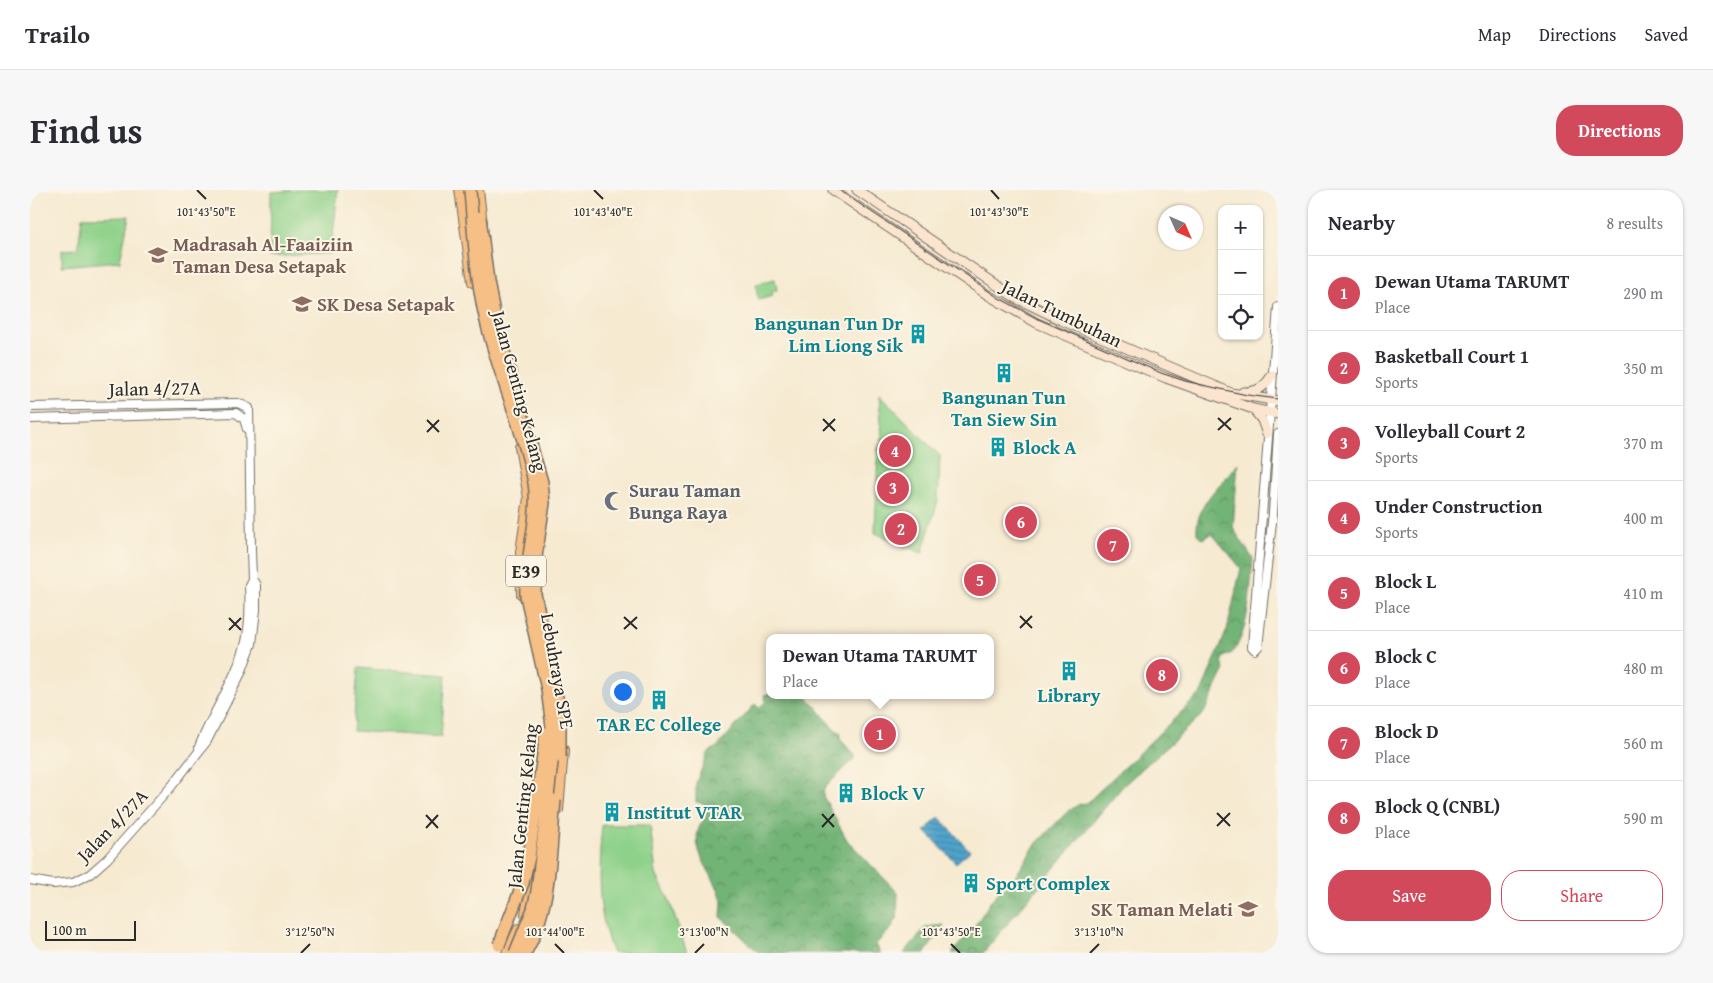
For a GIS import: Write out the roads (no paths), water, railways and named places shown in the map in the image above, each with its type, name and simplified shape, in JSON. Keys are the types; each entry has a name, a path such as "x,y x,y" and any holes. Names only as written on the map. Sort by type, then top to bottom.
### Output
{"highway":[{"name":"Lebuhraya SPE","path":"470,190 481,299 489,333 534,484 534,523 525,576 526,596 552,720 553,754 538,881 533,909 515,953"},
{"name":"Lebuhraya SPE","path":"477,190 488,282 497,328 542,482 544,503 536,557 535,594 560,712 561,734 545,895 536,932 525,953"},
{"path":"503,949 529,857 546,743 547,690"}],"main road":[{"name":"Jalan Genting Kelang","path":"460,190 474,285 526,472 529,498 521,552 521,584 544,684 550,736 538,850 528,909 503,949"},
{"name":"Jalan Genting Kelang","path":"477,190 496,311 544,482 546,518 538,560 537,588 562,698 564,734 553,852 542,924 531,953"},
{"name":"Jalan Tumbuhan","path":"834,190 988,296 1037,323 1166,378 1253,409 1274,413"},
{"name":"Jalan Tumbuhan","path":"857,190 1016,298 1061,320 1230,393 1274,401"},
{"path":"887,228 896,228 898,224 895,216"},
{"path":"926,254 919,247 921,241 934,243"},
{"path":"1230,393 1258,390 1267,384 1272,375"},
{"path":"1253,409 1262,420 1267,434"},
{"path":"527,515 536,507 542,510 546,518"}],"street":[{"path":"1278,306 1272,375 1274,413 1267,434 1258,594 1252,647 1254,650 1258,646 1273,513 1278,434"},
{"name":"Jalan 4/27A","path":"30,407 238,402 245,404 250,412 252,580 249,585 249,621 244,648 232,680 197,752 114,852 90,874 66,883 53,884 30,880"},
{"name":"Jalan 4/27A","path":"30,419 236,413 244,419 249,438"}],"water":[{"path":"939,817 970,851 956,863 925,831"}],"tram line":[{"path":"839,190 999,298 1036,318 1161,373 1185,381 1247,395 1278,399"}],"place":[{"name":"Madrasah Al-Faaiziin Taman Desa Setapak","path":"158,255"},
{"name":"SK Desa Setapak","path":"302,304"},
{"name":"Bangunan Tun Dr Lim Liong Sik","path":"918,334"},
{"name":"Bangunan Tun Tan Siew Sin","path":"1004,373"},
{"name":"Block A","path":"998,447"},
{"name":"Under Construction","path":"895,451"},
{"name":"Volleyball Court 2","path":"893,488"},
{"name":"Surau Taman Bunga Raya","path":"614,501"},
{"name":"Block C","path":"1021,522"},
{"name":"Basketball Court 1","path":"901,529"},
{"name":"Block D","path":"1113,545"},
{"name":"Block L","path":"980,580"},
{"name":"Library","path":"1069,671"},
{"name":"Block Q (CNBL)","path":"1162,675"},
{"name":"TAR EC College","path":"659,700"},
{"name":"Dewan Utama TARUMT","path":"880,734"},
{"name":"Block V","path":"846,793"},
{"name":"Institut VTAR","path":"612,812"},
{"name":"Sport Complex","path":"971,883"},
{"name":"SK Taman Melati","path":"1248,909"}]}
